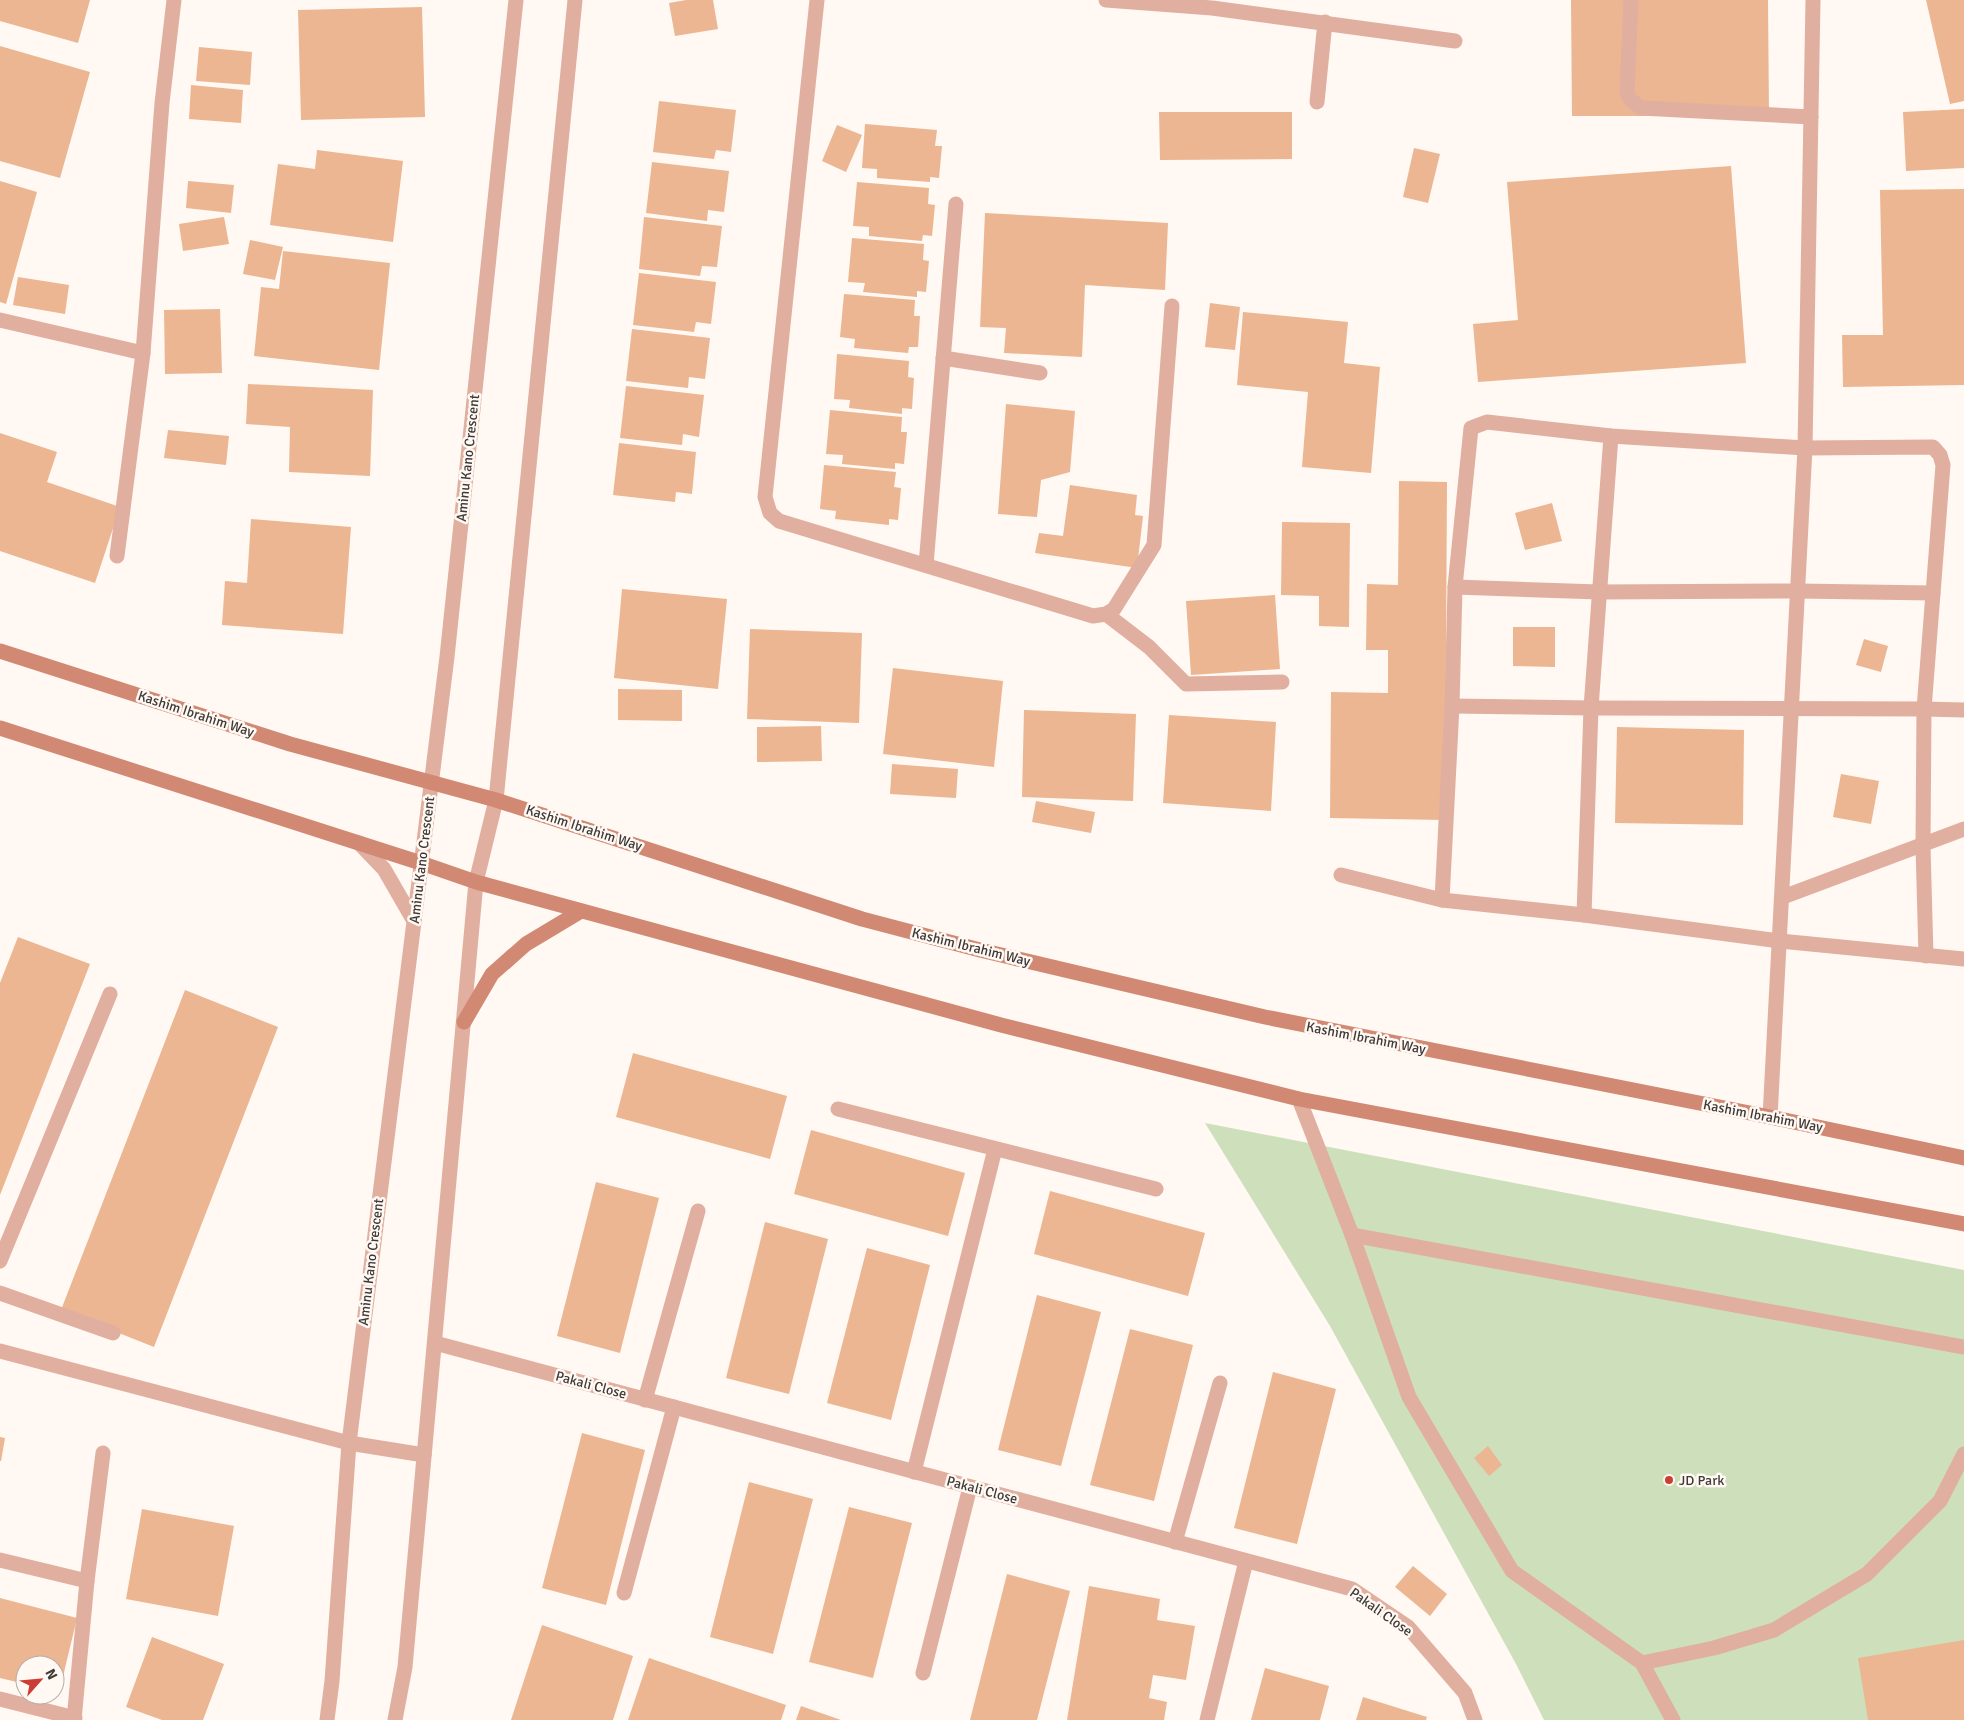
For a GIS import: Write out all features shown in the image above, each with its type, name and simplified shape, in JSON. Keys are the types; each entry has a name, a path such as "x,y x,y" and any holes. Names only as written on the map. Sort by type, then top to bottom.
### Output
{"main road":[{"name":"Kashim Ibrahim Way","path":"0,651 290,744 496,800 862,919 980,950 1275,1019 1770,1116 1964,1158"},
{"path":"0,728 476,882 1001,1025 1299,1099 1964,1224"},
{"path":"464,1022 492,974 526,944 581,911"}],"street":[{"path":"117,556 143,353 162,103 174,0"},
{"name":"Aminu Kano Crescent","path":"327,1720 332,1681 349,1443 447,657 516,0"},
{"path":"395,1720 406,1667 476,882 496,800 575,0"},
{"path":"817,0 765,497 770,513 778,521 1094,616 1106,614 1114,609 1154,545 1172,306"},
{"path":"1106,0 1212,8 1455,41"},
{"path":"1631,0 1627,92 1630,99 1641,108 1811,117"},
{"path":"1770,1116 1783,897 1805,448 1813,0"},
{"path":"1317,102 1325,22"},
{"path":"926,566 956,204"},
{"path":"0,320 143,353"},
{"path":"943,358 1040,373"},
{"path":"1442,900 1452,706 1455,587 1471,428 1487,422 1610,436 1805,448 1933,447 1937,450 1943,465 1924,708 1922,846 1926,956"},
{"path":"1584,915 1591,708 1610,436"},
{"path":"1455,587 1599,592 1798,591 1933,593"},
{"path":"1106,614 1149,647 1186,684 1282,682"},
{"path":"1452,706 1791,709 1924,708 1964,710"},
{"path":"1783,897 1964,829"},
{"path":"360,843 384,869 414,921"},
{"path":"1341,875 1442,900 1584,915 1780,941 1964,959"},
{"path":"0,1261 110,994"},
{"path":"1299,1099 1352,1235 1409,1397 1512,1571 1642,1663 1673,1720"},
{"path":"838,1110 1156,1189"},
{"path":"914,1472 996,1149"},
{"path":"645,1400 698,1211"},
{"path":"1352,1235 1964,1347"},
{"path":"0,1293 113,1333"},
{"name":"Pakali Close","path":"435,1343 1352,1590 1408,1627 1465,1693 1475,1720"},
{"path":"0,1351 349,1443 424,1455"},
{"path":"1175,1542 1220,1384"},
{"path":"624,1593 674,1407"},
{"path":"0,1699 75,1719 87,1582 103,1453"},
{"path":"1642,1663 1714,1648 1774,1630 1867,1574 1940,1501 1964,1454"},
{"path":"923,1673 970,1487"},
{"path":"0,1560 87,1582"},
{"path":"1207,1720 1246,1561"}],"green space":[{"path":"1205,1123 1964,1270 1964,1720 1544,1720 1516,1664 1330,1326"}],"building":[{"path":"0,0 90,0 78,43 0,21"},
{"path":"686,0 713,0 718,29 675,36 669,3"},
{"path":"1571,0 1768,0 1769,116 1572,116"},
{"path":"1926,0 1964,0 1964,101 1950,104"},
{"path":"422,7 425,117 301,120 298,10"},
{"path":"0,46 90,72 60,178 0,161"},
{"path":"199,47 252,52 250,85 196,81"},
{"path":"191,85 243,90 241,123 189,119"},
{"path":"659,101 736,110 731,152 716,150 714,159 653,152"},
{"path":"1964,109 1964,168 1906,171 1903,112"},
{"path":"1159,112 1292,112 1292,159 1160,160"},
{"path":"865,124 937,130 935,146 942,146 939,178 930,177 930,182 877,178 877,169 862,168"},
{"path":"837,125 862,135 846,172 822,161"},
{"path":"1414,148 1440,154 1428,203 1403,197"},
{"path":"317,150 403,161 393,242 270,225 278,164 315,169"},
{"path":"652,162 729,171 724,212 708,210 707,221 646,213"},
{"path":"1731,166 1746,363 1478,382 1473,324 1518,320 1507,182"},
{"path":"0,181 37,192 6,304 0,302"},
{"path":"188,181 234,185 231,213 186,208"},
{"path":"857,182 929,188 928,204 935,205 932,236 923,235 922,241 869,236 869,227 853,226"},
{"path":"1964,189 1964,385 1843,387 1842,335 1883,335 1880,190"},
{"path":"985,213 1168,223 1165,290 1085,285 1082,357 1004,353 1006,328 980,327"},
{"path":"224,217 229,244 183,251 179,224"},
{"path":"644,217 722,226 717,267 702,266 700,276 639,269"},
{"path":"852,238 924,244 923,260 929,261 926,292 917,291 917,297 863,292 865,283 848,282"},
{"path":"250,240 283,247 275,280 243,274"},
{"path":"283,251 390,263 379,370 254,356 261,287 279,289"},
{"path":"639,273 716,282 711,324 696,322 694,332 633,325"},
{"path":"18,277 69,285 65,314 13,305"},
{"path":"844,294 915,300 914,316 920,316 918,347 909,347 908,353 854,348 855,339 840,337"},
{"path":"1210,303 1240,307 1235,350 1205,347"},
{"path":"220,309 222,373 165,374 164,310"},
{"path":"1243,312 1348,322 1344,363 1380,367 1371,473 1302,467 1308,392 1237,385"},
{"path":"632,329 710,338 705,379 689,377 688,388 626,381"},
{"path":"837,354 909,361 908,377 914,378 912,409 902,408 902,414 849,408 850,400 834,399"},
{"path":"248,384 373,390 370,476 289,472 290,427 246,424"},
{"path":"626,386 704,395 699,437 683,434 682,445 620,438"},
{"path":"1006,404 1075,411 1070,472 1041,480 1037,517 998,514"},
{"path":"830,410 902,417 901,432 907,432 904,464 895,463 895,469 842,464 843,455 826,454"},
{"path":"168,430 229,436 226,465 164,458"},
{"path":"0,433 57,452 47,482 120,507 95,583 0,551"},
{"path":"619,443 696,452 692,494 676,492 675,502 613,495"},
{"path":"824,465 896,472 894,487 901,488 898,520 889,519 889,525 835,519 836,511 820,509"},
{"path":"1399,481 1447,482 1445,820 1330,818 1331,692 1388,693 1388,650 1366,650 1367,584 1398,585"},
{"path":"1070,485 1137,495 1135,515 1143,516 1137,568 1035,553 1039,533 1063,536"},
{"path":"1552,503 1562,541 1525,550 1515,513"},
{"path":"251,519 351,527 343,634 222,625 225,581 247,583"},
{"path":"1282,522 1350,523 1349,627 1319,626 1319,596 1281,595"},
{"path":"622,589 727,599 718,689 614,678"},
{"path":"1275,595 1280,669 1191,675 1186,601"},
{"path":"1513,627 1555,627 1555,667 1513,666"},
{"path":"750,629 862,633 859,723 747,719"},
{"path":"1864,639 1888,646 1881,672 1856,665"},
{"path":"893,668 1003,681 994,767 883,754"},
{"path":"618,689 682,690 682,721 618,720"},
{"path":"1024,710 1136,714 1133,801 1022,797"},
{"path":"1169,715 1276,722 1271,811 1163,803"},
{"path":"821,726 822,761 757,762 757,727"},
{"path":"1617,727 1744,730 1743,825 1615,823"},
{"path":"892,764 958,769 956,798 890,794"},
{"path":"1841,774 1879,781 1871,824 1833,817"},
{"path":"1036,801 1095,812 1091,833 1032,822"},
{"path":"18,937 90,964 0,1195 0,983"},
{"path":"185,990 278,1027 154,1347 61,1310"},
{"path":"633,1053 787,1096 770,1159 616,1117"},
{"path":"811,1130 965,1173 948,1236 794,1194"},
{"path":"596,1182 659,1198 620,1353 557,1336"},
{"path":"1050,1191 1205,1233 1188,1296 1034,1254"},
{"path":"765,1222 828,1239 789,1394 726,1378"},
{"path":"867,1248 930,1265 891,1420 827,1403"},
{"path":"1037,1295 1101,1312 1061,1466 998,1450"},
{"path":"1130,1329 1193,1345 1154,1501 1090,1485"},
{"path":"1273,1372 1336,1389 1297,1544 1234,1528"},
{"path":"582,1433 645,1450 606,1605 542,1588"},
{"path":"0,1437 5,1438 1,1461 0,1461"},
{"path":"1488,1446 1502,1465 1489,1476 1474,1458"},
{"path":"749,1482 813,1499 773,1654 710,1637"},
{"path":"849,1507 912,1523 873,1678 809,1662"},
{"path":"142,1509 234,1526 218,1616 126,1599"},
{"path":"1413,1566 1447,1594 1430,1616 1395,1587"},
{"path":"1007,1574 1070,1591 1037,1720 970,1720"},
{"path":"1089,1586 1160,1599 1157,1620 1195,1626 1186,1680 1153,1675 1149,1698 1167,1702 1164,1720 1067,1720"},
{"path":"0,1598 77,1618 65,1668 65,1655 15,1655 15,1682 0,1678"},
{"path":"542,1625 633,1656 613,1720 511,1720"},
{"path":"152,1637 224,1664 203,1720 162,1720 126,1707"},
{"path":"1964,1640 1964,1720 1868,1720 1858,1658"},
{"path":"649,1658 786,1705 781,1720 628,1720"},
{"path":"1265,1668 1329,1686 1320,1720 1251,1720"},
{"path":"1363,1697 1427,1717 1426,1720 1356,1720"},
{"path":"801,1706 841,1720 796,1720"}],"place":[{"name":"JD Park","path":"1669,1480"}]}
